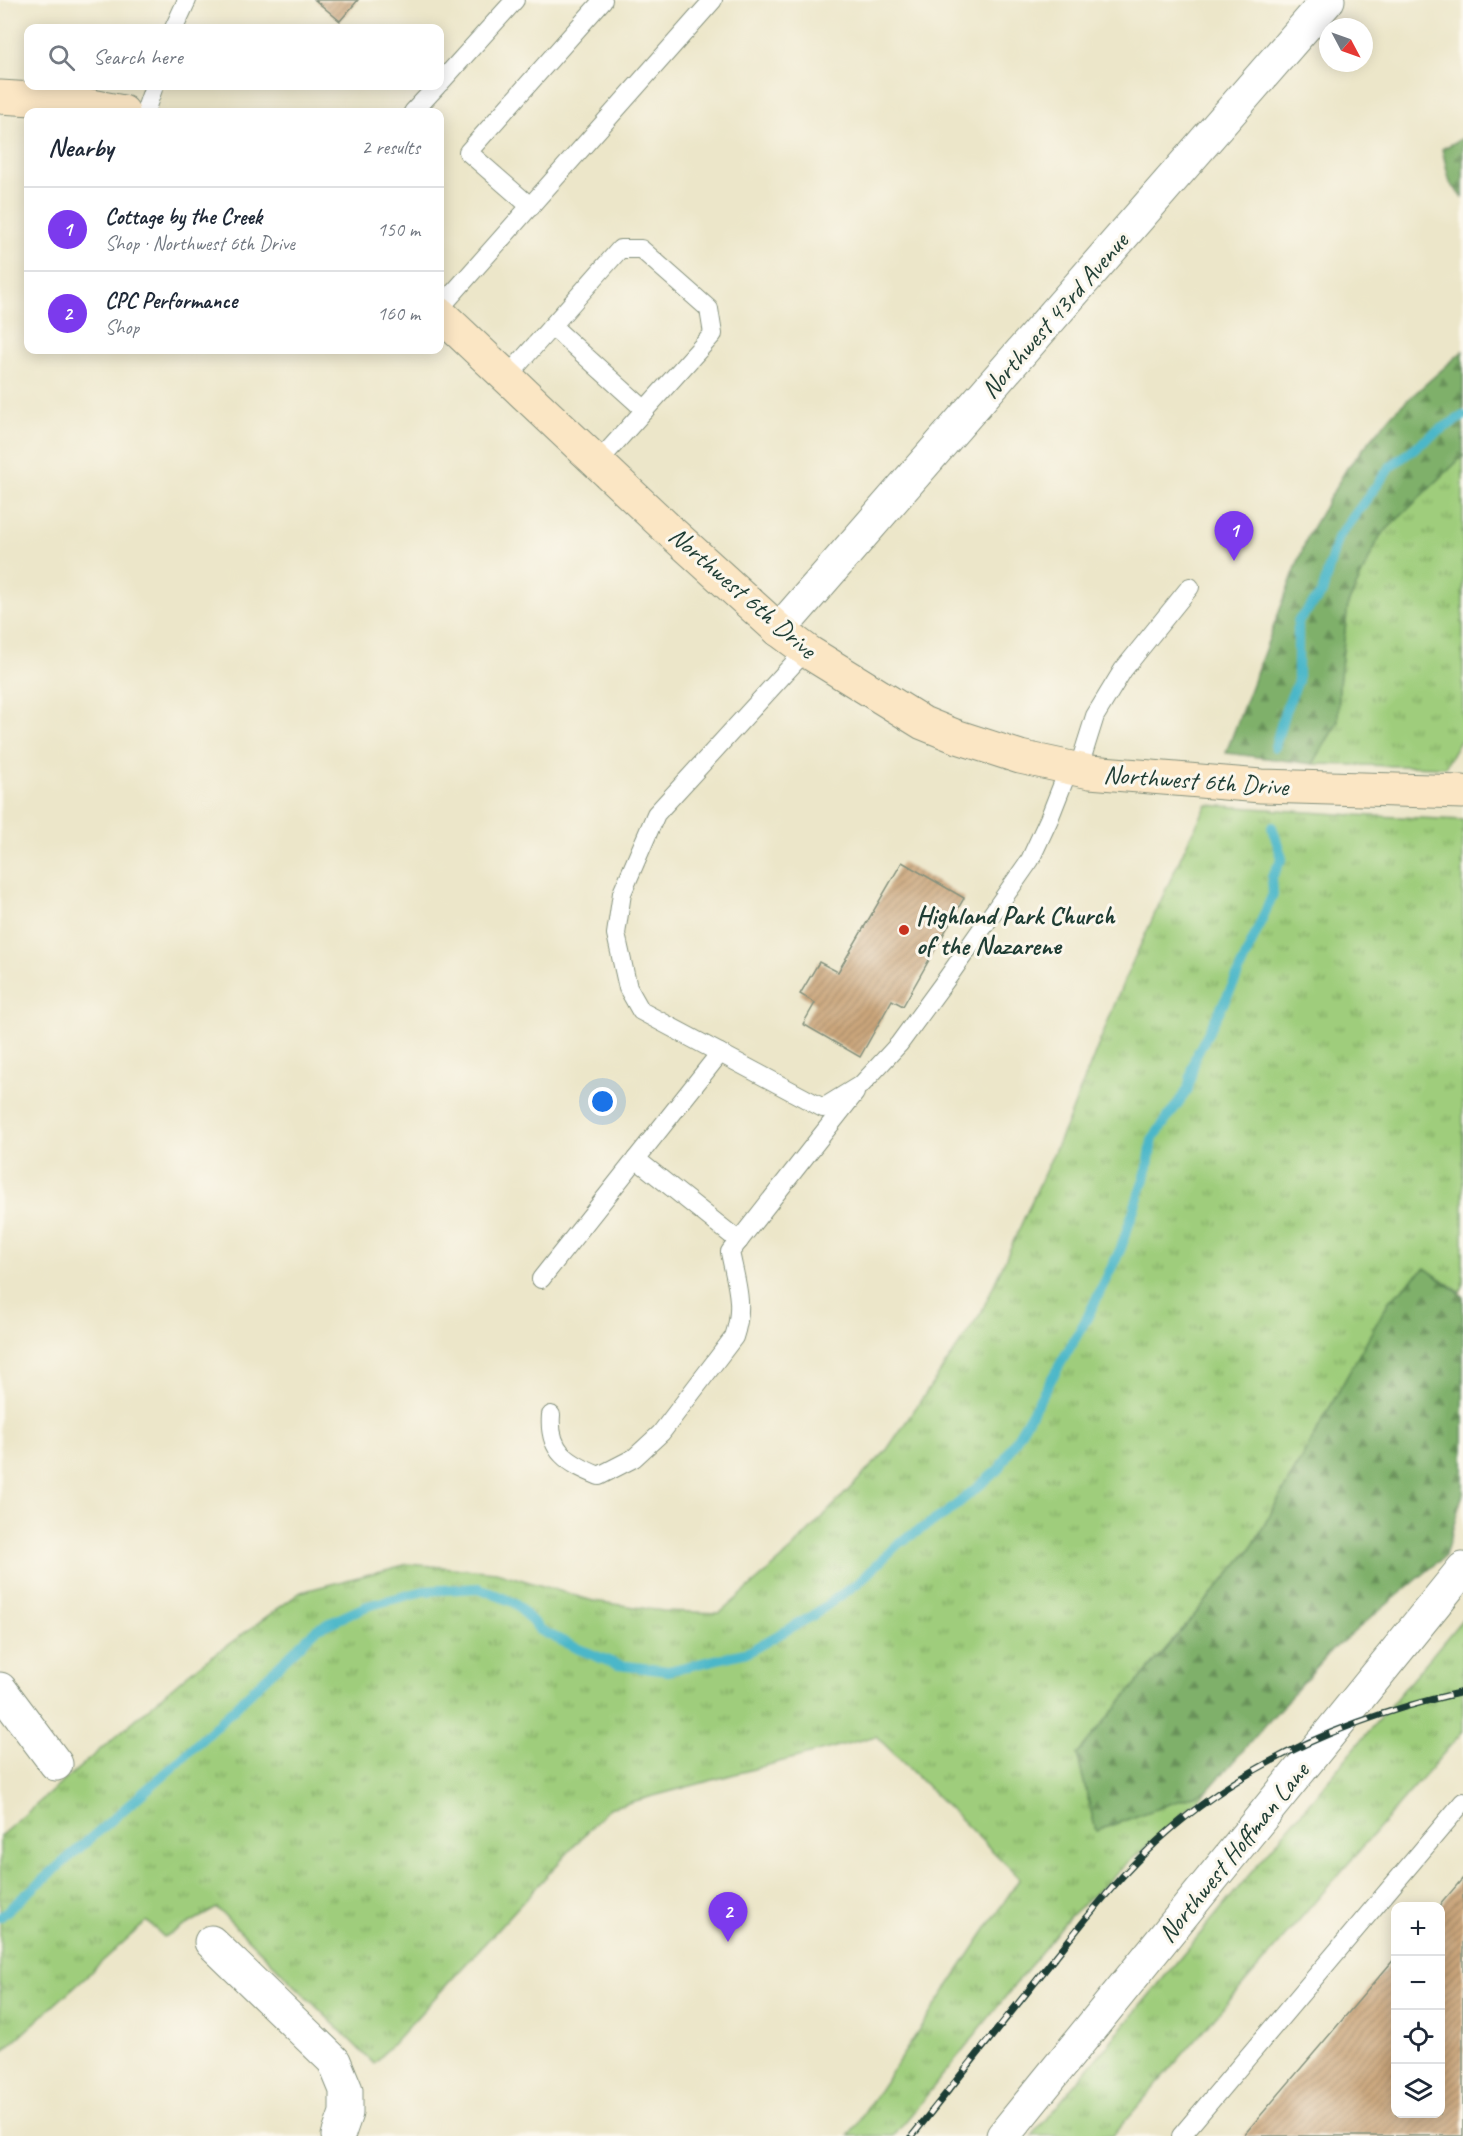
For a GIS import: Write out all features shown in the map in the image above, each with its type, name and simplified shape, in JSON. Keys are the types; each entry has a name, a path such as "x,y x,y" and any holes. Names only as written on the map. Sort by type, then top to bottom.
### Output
{"main road":[{"path":"0,85 35,99"},
{"path":"0,97 65,101 102,108"},
{"name":"Northwest 6th Drive","path":"444,318 779,630 872,693 923,723 997,750 1073,769 1261,786 1463,792"}],"street":[{"name":"Northwest 43rd Avenue","path":"779,630 1328,0"},
{"name":"Northwest Hoffman Lane","path":"1003,2136 1463,1569"},
{"path":"0,1689 56,1764"},
{"path":"211,1942 334,2061 345,2090 346,2113 338,2136"}],"lane":[{"path":"176,24 187,0"},
{"path":"444,77 514,0"},
{"path":"531,207 468,152 603,0"},
{"path":"444,304 713,0"},
{"path":"146,108 153,90"},
{"path":"417,108 433,90"},
{"path":"507,376 620,249 641,249 709,309 714,334 598,462"},
{"path":"552,326 645,410"},
{"path":"551,1415 550,1431 558,1450 573,1465 599,1476 634,1458 661,1433 734,1337 740,1321 740,1295 730,1252 862,1084 899,1044 1030,860 1095,716 1123,670 1190,587"},
{"path":"806,650 656,814 622,893 616,934 628,987 641,1011 823,1108 862,1084"},
{"path":"541,1279 720,1053"},
{"path":"636,1159 739,1241"},
{"path":"1181,2136 1463,1802"}],"green space":[{"path":"1463,138 1463,197 1450,183 1442,149"},
{"path":"1463,351 1463,456 1380,536 1348,604 1339,685 1338,721 1313,764 1226,753 1308,535 1347,468 1394,412"},
{"path":"1463,456 1463,736 1445,767 1313,764 1338,721 1339,685 1348,604 1380,536"},
{"path":"1207,805 1463,820 1463,1286 1460,1292 1425,1268 1389,1301 1252,1547 1077,1754 1096,1831 1208,1790 1070,1916 894,2136 849,2136 1020,1878 876,1736 609,1808 374,2064 217,1908 164,1937 147,1921 0,2054 0,1836 189,1673 301,1592 408,1564 496,1572 593,1601 663,1611 720,1613 782,1559 886,1451 981,1313 1068,1121 1124,981"},
{"path":"1425,1268 1463,1296 1463,1493 1445,1556 1331,1651 1208,1790 1096,1831 1077,1754 1252,1547 1389,1301"},
{"path":"1463,1618 1463,1731 1112,2136 1032,2136"}],"building":[{"path":"315,0 358,0 340,21"},
{"name":"Highland Park Church of the Nazarene","path":"902,862 964,898 903,1006 892,1000 860,1057 803,1024 815,1003 800,994 819,962 838,972"},
{"path":"1463,1878 1463,2136 1243,2136 1391,1963 1391,2118 1445,2118 1445,1902 1442,1902"}],"waterway":[{"path":"1275,747 1285,711 1298,681 1298,621 1322,593 1337,539 1391,466 1435,433 1463,416"},
{"path":"0,1917 175,1765 317,1629 367,1606 424,1591 479,1588 515,1603 540,1630 574,1647 618,1665 668,1671 748,1652 812,1616 859,1582 899,1543 948,1512 999,1469 1087,1318 1121,1248 1148,1167 1152,1140 1188,1089 1195,1058 1234,983 1273,894 1272,877 1282,858 1272,827"}],"railway":[{"path":"912,2136 1108,1893 1146,1852 1180,1822 1216,1795 1293,1750 1376,1716 1463,1692"}],"place":[{"name":"Cottage by the Creek","path":"1234,561"},
{"name":"Highland Park Church of the Nazarene","path":"904,930"},
{"name":"CPC Performance","path":"728,1942"}]}
